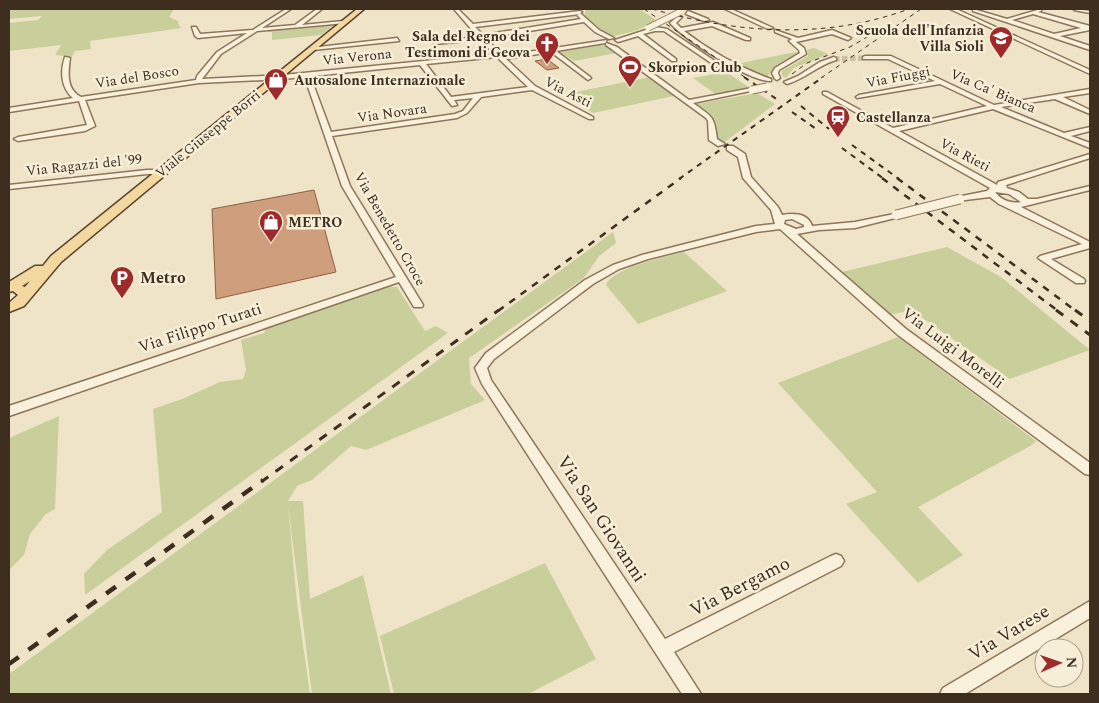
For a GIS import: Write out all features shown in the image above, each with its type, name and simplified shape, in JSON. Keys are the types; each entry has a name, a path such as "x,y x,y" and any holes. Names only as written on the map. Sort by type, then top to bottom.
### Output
{"main road":[{"name":"Viale Giuseppe Borri","path":"9,308 22,301 36,279 56,259 361,9"},
{"name":"Viale Giuseppe Borri","path":"9,289 56,259"},
{"name":"Viale Giuseppe Borri","path":"9,289 20,289 26,294"}],"street":[{"name":"Via del Bosco","path":"199,81 199,78 218,54 289,9"},
{"path":"296,27 320,9"},
{"name":"Via Asti","path":"456,9 500,56 534,88 591,118"},
{"path":"611,41 697,9"},
{"path":"727,9 770,28"},
{"path":"952,9 1090,72"},
{"path":"1005,21 1042,9"},
{"path":"1076,9 1090,12"},
{"path":"472,26 581,10 585,20 636,63 710,119 713,140 721,144"},
{"path":"975,10 1090,48"},
{"path":"688,11 706,20"},
{"path":"1033,12 1089,28"},
{"path":"680,16 673,23 680,30 732,64 774,84"},
{"path":"976,20 996,17"},
{"path":"436,43 585,20"},
{"path":"194,28 200,36 344,23"},
{"path":"680,30 712,24 748,39"},
{"path":"1025,42 1089,28"},
{"name":"Via Verona","path":"277,77 500,56 518,56 611,41 655,30 668,31 725,70"},
{"path":"776,31 798,40"},
{"path":"774,84 777,69 803,54 802,49 791,42 832,32 848,38"},
{"path":"640,35 674,60"},
{"path":"314,48 397,40"},
{"path":"553,51 588,78"},
{"name":"Via Ca' Bianca","path":"865,58 887,56 994,107 1090,146"},
{"name":"Via del Bosco","path":"66,58 64,70 67,89 80,99"},
{"path":"688,102 774,84 786,85 787,82 801,78 823,62 834,59"},
{"name":"Via Novara","path":"327,135 460,115 422,63"},
{"name":"Via del Bosco","path":"9,110 199,81 277,77"},
{"name":"Via Benedetto Croce","path":"309,81 345,184 418,305"},
{"name":"Via Fiuggi","path":"859,98 941,82"},
{"path":"450,100 534,88"},
{"name":"Via Rieti","path":"893,130 994,107 1090,91"},
{"name":"Via Rieti","path":"825,93 998,191"},
{"path":"460,115 478,96"},
{"path":"1055,96 1090,112"},
{"path":"18,139 90,128 92,124 80,99"},
{"path":"1065,135 1090,128"},
{"path":"730,148 742,156 745,172 750,181 775,209 781,225 793,232 805,227 855,225 998,191 1016,194 1026,203 1029,211 1040,220"},
{"path":"1090,156 1001,184 998,191 1003,202 1090,245"},
{"name":"Via Ragazzi del '99","path":"9,187 162,172"},
{"path":"1003,202 1017,205 1090,188"},
{"path":"775,209 790,216 805,227"},
{"path":"781,225 784,217 790,216"},
{"name":"Via Luigi Morelli","path":"781,225 902,332 1090,470"},
{"name":"Via San Giovanni","path":"692,694 486,381 482,373 483,364 490,356 589,282 621,264 756,229 781,225"},
{"path":"803,244 801,238 805,227"},
{"path":"1080,281 1043,258 1090,245"},
{"name":"Via Filippo Turati","path":"9,411 402,278"},
{"name":"Via Bergamo","path":"663,649 836,561"},
{"name":"Via Varese","path":"949,694 1090,609"}],"green space":[{"path":"9,9 174,9 169,17 178,21 179,26 182,28 90,41 91,49 75,51 72,57 55,55 61,45 9,51 9,23 38,20 42,16 9,19"},
{"path":"586,9 640,9 657,21 635,31 610,37 600,31 584,16"},
{"path":"335,24 321,35 272,40 272,32 268,32 269,30"},
{"path":"600,45 610,47 616,53 574,61 559,52"},
{"path":"814,48 828,54 794,68 786,78 782,76 782,71 808,56 807,50"},
{"path":"795,52 800,53 775,66 767,77 736,64"},
{"path":"726,72 750,88 717,95 693,78"},
{"name":"Skorpion Club","path":"650,77 674,96 593,113 561,95"},
{"path":"757,93 775,104 722,144 715,140 713,119 697,104"},
{"path":"613,232 616,243 599,256 584,278 469,358 471,384 485,400 366,450 351,446 312,480 297,486 288,501 303,501 310,599 363,575 391,694 312,694 288,505 297,603 310,694 9,694 9,674"},
{"path":"947,247 1001,277 1090,350 1010,379 911,310 890,315 842,272"},
{"path":"684,252 727,291 638,324 606,285 619,273 629,268"},
{"path":"388,287 397,287 425,331 436,326 448,333 85,595 84,574 107,550 162,512 153,409 182,399 220,382 243,379 246,370 241,340 264,333 266,329"},
{"path":"898,337 1036,441 1032,445 918,507 963,555 918,583 846,504 877,492 778,383"},
{"path":"59,416 55,509 46,514 30,534 24,555 9,570 9,438"},
{"path":"545,563 596,659 528,694 394,694 380,636"}],"building":[{"path":"547,59 559,68 547,70 535,61"},
{"name":"METRO","path":"314,190 336,272 216,299 212,209"}],"tunnel":[{"path":"834,59 865,58"}],"railway":[{"path":"644,9 746,78"},
{"path":"652,9 715,23 779,30 843,26 875,20 906,10"},
{"path":"821,78 921,9"},
{"path":"792,74 807,63 850,47 874,33"},
{"path":"744,77 778,100"},
{"path":"679,179 823,77"},
{"path":"801,106 829,129"},
{"path":"792,112 819,131"},
{"path":"852,145 899,179"},
{"path":"842,148 884,179"},
{"path":"498,311 681,178"},
{"path":"882,178 1058,311"},
{"path":"897,178 1076,311"},
{"path":"261,482 499,310"},
{"path":"1056,310 1090,335"},
{"path":"1075,310 1090,321"},
{"path":"9,664 263,480"}],"place":[{"name":"Scuola dell'Infanzia Villa Sioli","path":"1001,59"},
{"name":"Sala del Regno dei Testimoni di Geova","path":"547,65"},
{"name":"Skorpion Club","path":"630,88"},
{"name":"Autosalone Internazionale","path":"276,101"},
{"name":"Castellanza","path":"838,138"},
{"name":"METRO","path":"271,243"},
{"name":"Metro","path":"122,299"}]}
